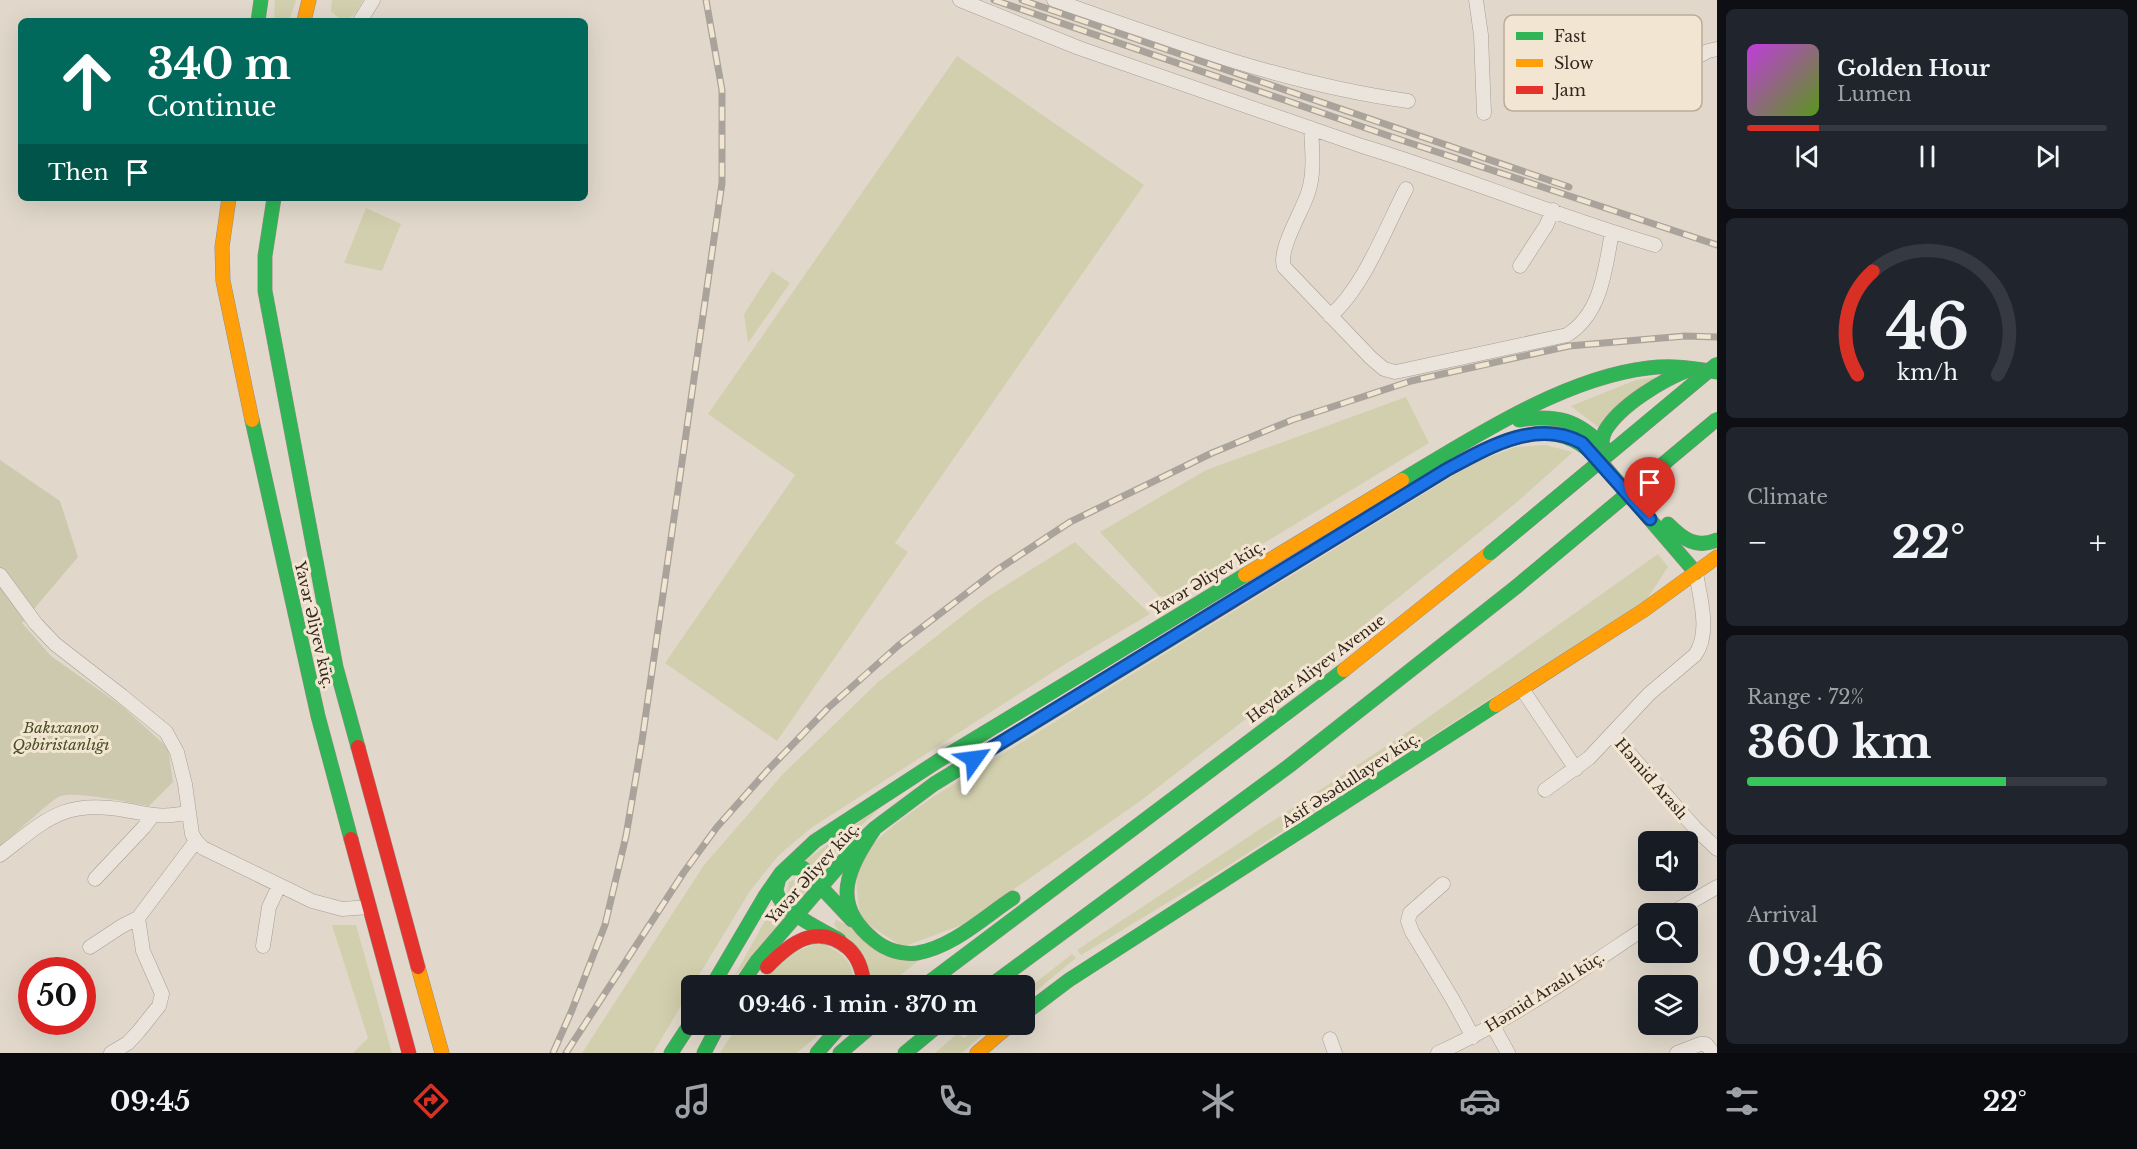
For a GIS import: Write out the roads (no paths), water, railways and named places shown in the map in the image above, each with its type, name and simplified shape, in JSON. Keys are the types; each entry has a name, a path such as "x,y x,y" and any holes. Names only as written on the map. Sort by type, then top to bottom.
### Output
{"main road":[{"path":"258,18 261,0"},
{"path":"305,18 309,0"},
{"name":"Yavər Əliyev küç.","path":"229,201 221,265 268,503 308,676 409,1053"},
{"name":"Yavər Əliyev küç.","path":"274,201 266,256 265,291 336,667 442,1053"},
{"name":"Heydar Aliyev Avenue","path":"939,975 1360,657 1490,553 1717,364"},
{"name":"Yavər Əliyev küç.","path":"718,975 781,873 815,841 938,761 1434,460 1498,424 1557,395 1624,373 1667,365 1698,367 1717,372"},
{"path":"1603,465 1602,444 1606,430 1648,392 1671,376 1698,367"},
{"path":"1498,424 1542,416 1567,420 1586,429 1602,444 1685,540 1703,545 1717,540"},
{"path":"1005,975 1289,766 1516,587 1717,419"},
{"name":"Yavər Əliyev küç.","path":"747,975 856,845 934,784 1305,555 1477,453 1514,438 1532,434 1559,434 1582,443 1696,573"},
{"name":"Asif Əsədullayev küç.","path":"1035,1006 1069,980 1660,599 1717,557"},
{"path":"1696,573 1717,566"},
{"path":"1052,873 1212,769"},
{"path":"856,925 848,906 847,884 853,863 875,828"},
{"path":"862,975 856,957 839,940 783,903 775,888 781,873 788,868 799,866 808,872 867,936 896,952 921,953 945,942 1022,892"},
{"path":"761,975 776,956 794,943 813,936 839,940"},
{"path":"671,1053 683,1035"},
{"path":"706,1050 715,1035"},
{"path":"817,1053 833,1035"},
{"path":"840,1053 861,1035"},
{"path":"905,1053 927,1035"},
{"path":"977,1053 998,1035"}],"street":[{"path":"362,18 373,0"},
{"path":"960,0 1079,48 1655,245"},
{"path":"1054,0 1090,6 1184,46 1356,94 1408,101"},
{"path":"1476,0 1481,34 1484,113"},
{"path":"1702,54 1717,49"},
{"path":"1311,128 1312,174 1308,192 1286,245 1282,261 1284,267 1330,316 1384,369 1395,372 1567,335 1582,322 1596,301 1601,288 1612,232"},
{"path":"1330,316 1342,306 1356,287 1406,189"},
{"path":"1520,266 1546,226 1553,210"},
{"path":"1545,790 1576,769 1649,694 1695,656 1700,649 1703,640 1703,625 1696,573"},
{"path":"0,575 36,624 54,644 166,732 177,753 185,784 192,834 196,841 208,851 312,901 330,907 350,909 369,907"},
{"path":"1522,689 1576,769"},
{"name":"Həmid Araslı","path":"1612,734 1695,828 1717,849"},
{"path":"0,855 47,819 68,810 90,806 171,817 189,812"},
{"path":"95,879 153,815"},
{"path":"90,947 138,918 196,841"},
{"path":"1443,884 1410,914 1408,921 1412,932 1473,1037"},
{"path":"264,946 269,907 279,886"},
{"path":"1689,903 1717,887"},
{"path":"111,1053 131,1048 159,1006 162,994 143,951 138,918"},
{"name":"Həmid Araslı küç.","path":"1438,1053 1473,1037 1521,1010 1638,933"},
{"path":"1493,1026 1508,1053"},
{"path":"1330,1039 1335,1053"},
{"path":"1677,1053 1700,1044 1706,1044 1713,1053"}],"railway":[{"path":"553,1053 605,925 626,836 642,741 722,183 722,90 706,0"},
{"path":"994,0 1392,137 1717,245"},
{"path":"1022,0 1569,187"},
{"path":"566,1053 684,872 717,827 767,771 828,708 899,645 997,570 1070,522 1212,453 1292,420 1411,381 1569,346 1685,336 1717,337"}],"park label":[{"name":"Bakıxanov Qəbiristanlığı","path":"61,736"}]}
